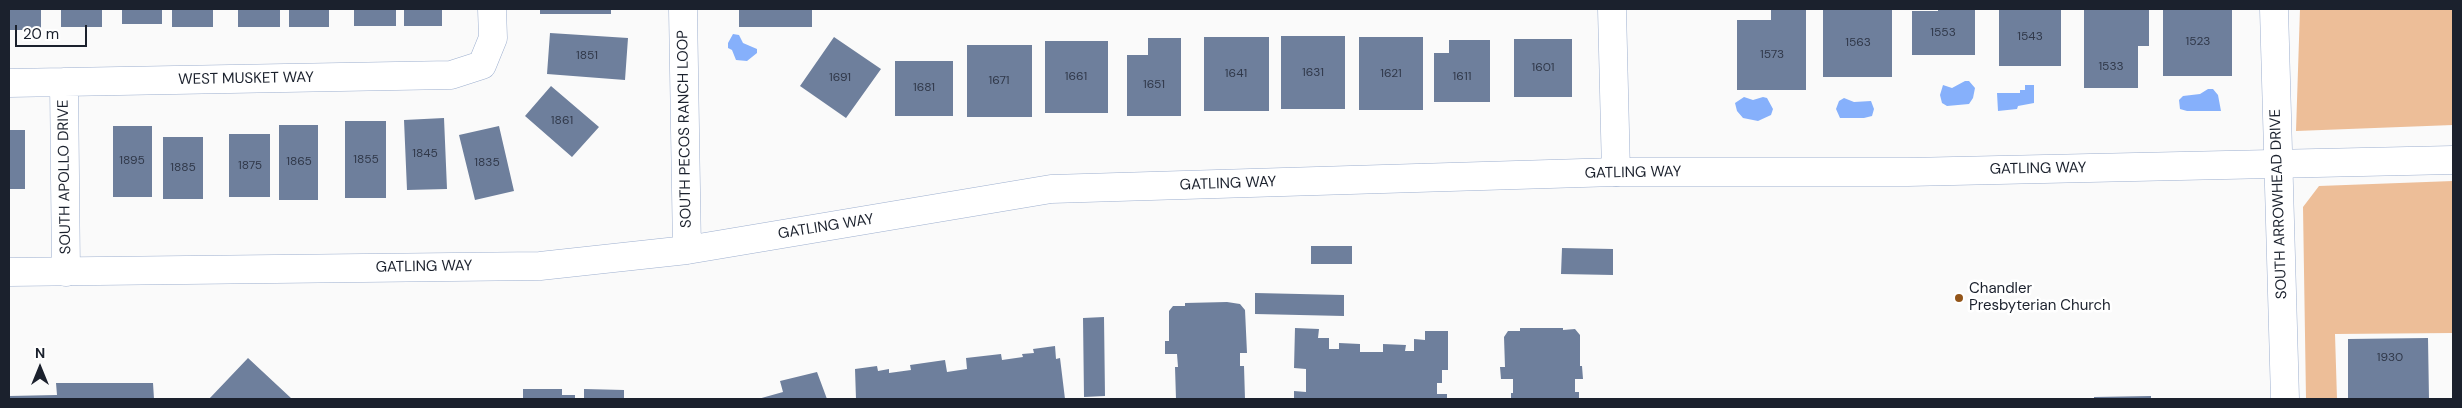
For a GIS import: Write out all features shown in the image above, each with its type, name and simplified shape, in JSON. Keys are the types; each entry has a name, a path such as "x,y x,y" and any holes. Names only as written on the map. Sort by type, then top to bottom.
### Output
{"street":[{"name":"WEST MUSKET WAY","path":"9,83 451,75 482,65 492,38 492,9"},
{"name":"SOUTH PECOS RANCH LOOP","path":"682,9 687,250"},
{"path":"1612,9 1616,172"},
{"name":"SOUTH ARROWHEAD DRIVE","path":"2274,9 2284,399"},
{"name":"SOUTH APOLLO DRIVE","path":"64,82 66,272"},
{"name":"GATLING WAY","path":"9,272 540,266 687,250 1051,189 1616,172 1908,172 2453,160"}],"shaded area":[{"path":"2300,9 2453,9 2453,125 2296,131"},
{"path":"2453,181 2453,333 2335,334 2337,399 2306,399 2303,207 2319,186"}],"water":[{"path":"733,34 739,35 743,43 757,49 757,53 747,61 736,60 732,50 728,48 728,43"},
{"path":"1965,81 1969,81 1975,88 1973,98 1969,104 1947,106 1942,103 1940,95 1943,85 1952,88"},
{"path":"2025,85 2034,85 2034,103 2018,106 2017,109 1998,111 1997,93 2020,93 2020,90 2025,90"},
{"path":"2208,89 2213,89 2218,95 2221,111 2187,111 2180,109 2179,100 2183,96 2200,94"},
{"path":"1744,97 1753,100 1763,97 1767,98 1773,109 1771,115 1758,121 1743,118 1737,111 1735,103"},
{"path":"1844,98 1854,102 1871,101 1874,109 1872,116 1840,118 1836,109 1839,101"}],"building":[{"path":"9,9 41,9 41,30 9,30"},
{"path":"61,9 102,9 102,27 61,27"},
{"path":"122,9 162,9 162,24 122,24"},
{"path":"172,9 213,9 213,27 172,27"},
{"path":"238,9 280,9 280,27 238,27"},
{"path":"289,9 329,9 329,27 289,27"},
{"path":"354,9 396,9 396,26 354,26"},
{"path":"404,9 442,9 442,26 404,26"},
{"path":"540,9 611,9 611,14 540,14"},
{"path":"739,9 812,9 812,27 739,27"},
{"path":"1771,9 1806,9 1806,90 1737,90 1737,20 1771,20"},
{"path":"1823,9 1892,9 1892,77 1823,77"},
{"path":"1938,9 1975,9 1975,55 1912,55 1912,11 1938,11"},
{"path":"1999,9 2061,9 2061,66 1999,66"},
{"path":"2084,9 2149,9 2149,46 2138,46 2138,88 2084,88"},
{"path":"2163,9 2232,9 2232,76 2163,76"},
{"path":"550,33 628,38 625,80 547,74"},
{"path":"1281,36 1345,36 1345,109 1281,109"},
{"path":"834,37 881,69 846,118 800,86"},
{"path":"1204,37 1269,37 1269,111 1204,111"},
{"path":"1359,37 1423,37 1423,110 1359,110"},
{"path":"1148,38 1181,38 1181,116 1127,116 1127,55 1148,55"},
{"path":"1514,39 1572,39 1572,97 1514,97"},
{"path":"1449,40 1490,40 1490,102 1434,102 1434,53 1449,53"},
{"path":"1045,41 1108,41 1108,113 1045,113"},
{"path":"967,45 1032,45 1032,117 967,117"},
{"path":"895,61 953,61 953,116 895,116"},
{"path":"551,86 599,127 572,157 525,116"},
{"path":"444,118 447,189 407,190 404,120"},
{"path":"345,121 386,121 386,198 345,198"},
{"path":"279,125 318,125 318,200 279,200"},
{"path":"113,126 152,126 152,197 113,197"},
{"path":"499,126 514,191 475,200 459,135"},
{"path":"9,130 25,130 25,189 9,189"},
{"path":"229,134 270,134 270,197 229,197"},
{"path":"163,137 203,137 203,199 163,199"},
{"path":"1311,246 1352,246 1352,264 1311,264"},
{"path":"1562,248 1613,249 1613,275 1561,274"},
{"path":"1255,293 1344,295 1344,316 1255,314"},
{"path":"1227,302 1240,304 1245,310 1247,353 1240,353 1240,366 1244,366 1245,399 1176,399 1175,367 1178,367 1177,354 1165,354 1165,341 1169,341 1169,311 1173,306 1185,306 1185,303"},
{"path":"1104,317 1105,396 1084,397 1083,318"},
{"path":"1295,328 1319,329 1318,338 1329,338 1329,349 1339,349 1339,343 1360,344 1360,352 1383,352 1383,344 1406,345 1405,351 1414,351 1414,339 1425,340 1425,331 1448,331 1448,370 1442,370 1442,383 1437,383 1437,394 1447,394 1447,399 1294,399 1294,391 1306,392 1306,369 1294,368"},
{"path":"1520,328 1575,329 1580,335 1580,366 1582,366 1583,379 1575,379 1575,392 1579,392 1579,399 1511,399 1513,379 1501,379 1500,367 1505,367 1504,337 1508,331 1520,331"},
{"path":"2428,338 2429,399 2348,399 2348,339"},
{"path":"1055,346 1056,359 1060,358 1065,399 856,399 855,369 877,366 878,371 889,369 889,373 911,370 910,365 945,360 947,372 967,369 966,358 1001,354 1002,360 1023,357 1022,354 1034,353 1033,349"},
{"path":"248,358 292,399 209,399"},
{"path":"817,372 827,399 758,399 783,392 780,381"},
{"path":"56,383 153,383 154,399 9,399 9,396 57,395"},
{"path":"523,389 562,389 562,395 575,395 575,399 523,399"},
{"path":"584,389 624,390 624,399 584,399"},
{"path":"2151,396 2151,399 2094,399 2094,397"}],"place":[{"name":"Chandler Presbyterian Church","path":"1959,298"}]}
